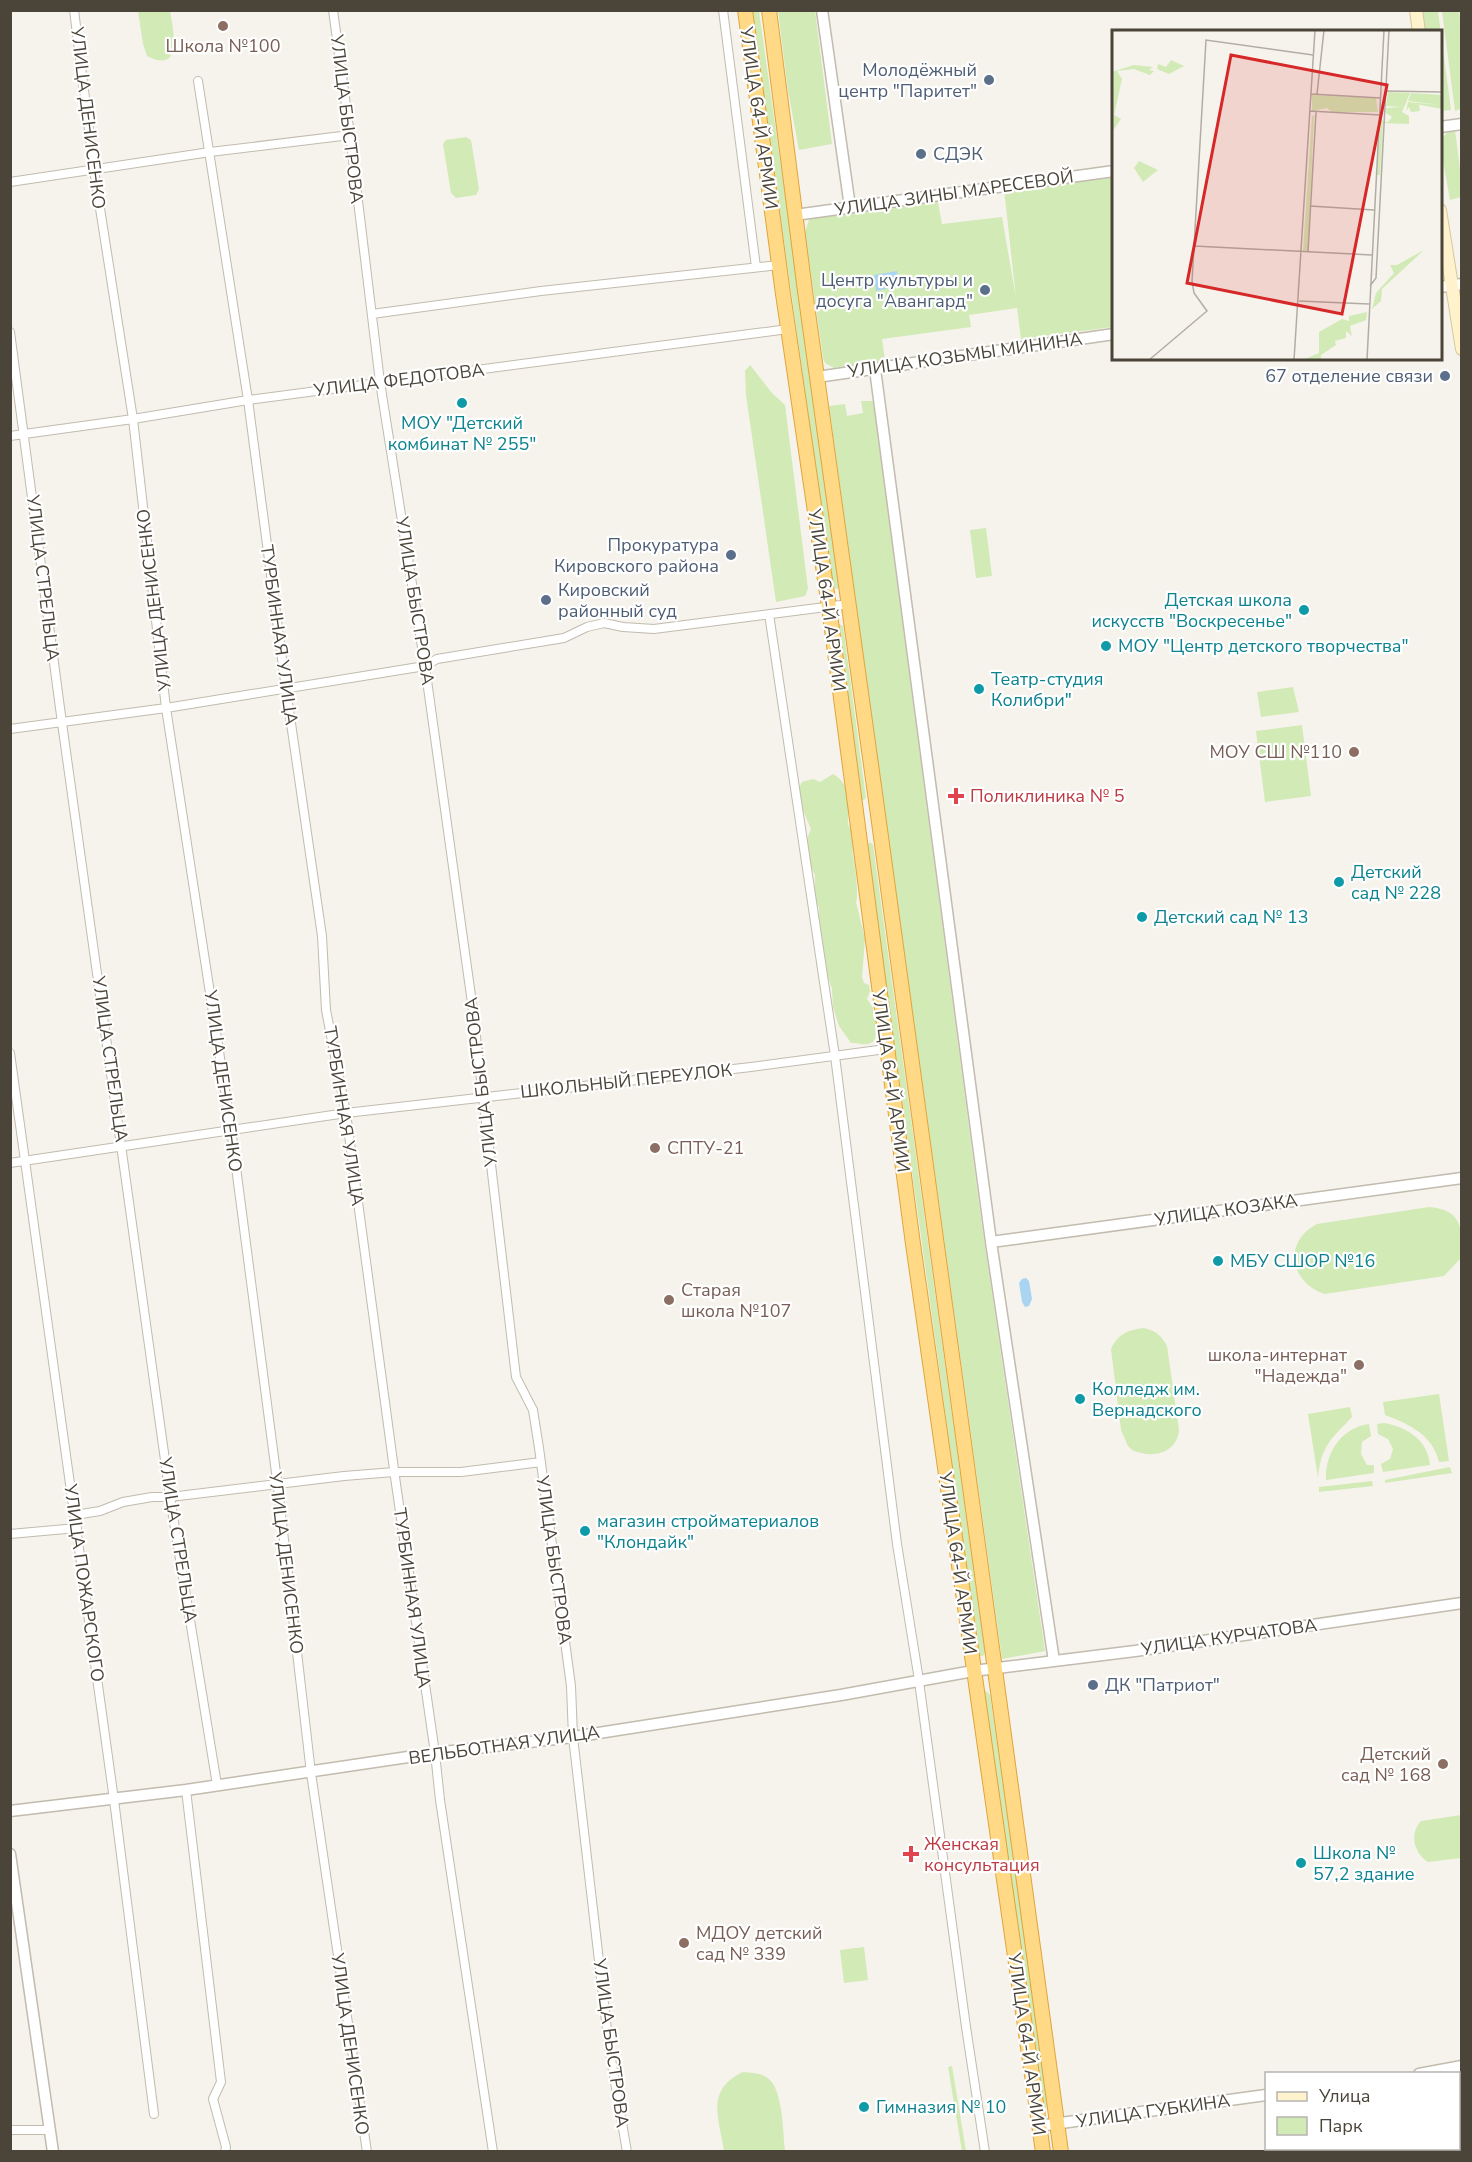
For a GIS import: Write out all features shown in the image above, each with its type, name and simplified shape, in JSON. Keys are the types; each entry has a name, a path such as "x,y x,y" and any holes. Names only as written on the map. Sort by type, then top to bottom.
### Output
{"highway":[{"name":"УЛИЦА 64-Й АРМИИ","path":"745,10 788,329 829,607 886,1049 1043,2151"},
{"name":"УЛИЦА 64-Й АРМИИ","path":"769,10 817,377 1061,2151"},
{"path":"856,818 878,815"}],"main road":[{"path":"1416,10 1419,30"},
{"path":"1442,224 1461,349"}],"street":[{"name":"УЛИЦА ДЕНИСЕНКО","path":"74,10 94,170 133,419 166,708 231,1129 278,1488 311,1773 366,2151"},
{"name":"УЛИЦА БЫСТРОВА","path":"333,10 380,382 425,666 483,1097 516,1377 533,1410 541,1462 571,1686 573,1737 609,2047 627,2151"},
{"path":"723,10 756,267"},
{"path":"822,10 850,207"},
{"name":"ТУРБИННАЯ УЛИЦА","path":"198,81 248,400 286,689 322,936 327,1010 346,1113 440,1800 494,2151"},
{"path":"1442,127 1461,124"},
{"path":"10,182 210,152 350,135"},
{"name":"УЛИЦА ЗИНЫ МАРЕСЕВОЙ","path":"795,215 1112,171"},
{"path":"372,314 541,291 779,265"},
{"name":"УЛИЦА ФЕДОТОВА","path":"10,436 248,400 788,329"},
{"name":"УЛИЦА СТРЕЛЬЦА","path":"10,332 170,1497 217,1785"},
{"name":"УЛИЦА КОЗЬМЫ МИНИНА","path":"817,377 1112,334"},
{"path":"874,369 991,1242 1054,1661"},
{"path":"10,729 166,708 425,666 437,659 564,638 587,627 604,623 654,629 849,604"},
{"path":"769,614 835,1056 897,1544 919,1682 985,2151"},
{"name":"ШКОЛЬНЫЙ ПЕРЕУЛОК","path":"10,1163 346,1113 886,1049"},
{"name":"УЛИЦА ПОЖАРСКОГО","path":"10,1053 114,1800 154,2114"},
{"name":"УЛИЦА КОЗАКА","path":"991,1242 1461,1178"},
{"path":"75,1515 152,1497 170,1497 314,1479 394,1472 461,1472 541,1462"},
{"path":"10,1534 77,1528"},
{"name":"УЛИЦА КУРЧАТОВА","path":"996,1668 1461,1603"},
{"name":"ВЕЛЬБОТНАЯ УЛИЦА","path":"10,1811 114,1800 311,1773 435,1753 573,1737 996,1668"},
{"path":"186,1790 221,2082 213,2099 225,2151"},
{"path":"10,1854 48,2130 53,2151"},
{"path":"1425,2072 1461,2066"},
{"name":"УЛИЦА ГУБКИНА","path":"1040,2126 1265,2095"},
{"path":"10,2130 48,2130"}],"green space":[{"path":"138,11 170,11 174,47 167,60 147,56"},
{"path":"752,11 759,11 840,585 838,589 832,584"},
{"path":"778,11 815,11 832,144 799,150 788,91"},
{"path":"1421,11 1438,11 1440,30 1424,30"},
{"path":"1442,11 1459,11 1462,32 1461,109 1455,111"},
{"path":"1442,41 1451,110 1442,111"},
{"path":"1449,130 1455,130 1461,197 1450,200 1442,156 1442,139"},
{"path":"466,137 471,140 479,189 476,195 456,198 451,193 443,144 446,140"},
{"path":"1112,174 1112,327 1021,339 1017,308 969,315 971,327 882,339 885,360 834,368 825,363 805,232 809,220 815,216 937,197 942,224 1002,217 1016,298 1004,189"},
{"path":"750,365 772,393 785,405 808,589 805,596 776,602 746,395 745,371"},
{"path":"861,401 873,401 982,1226 1045,1651 1002,1659 829,406 845,404 847,416 863,413"},
{"path":"986,528 992,576 976,578 970,530"},
{"path":"839,624 843,626 866,798 864,800 861,800 837,627"},
{"path":"1293,687 1299,712 1261,717 1257,692"},
{"path":"1302,725 1311,796 1265,802 1256,731"},
{"path":"833,774 843,783 849,800 848,824 853,836 856,902 865,939 862,977 864,983 869,985 870,991 867,999 873,1008 873,1017 877,1021 875,1040 866,1044 851,1043 839,1026 833,1007 832,989 827,974 819,925 819,908 814,900 815,875 809,863 807,839 811,829 802,808 799,788 802,782 813,779 820,782"},
{"path":"870,842 873,845 985,1653 983,1656 979,1656 867,846"},
{"path":"1429,1207 1449,1212 1455,1217 1461,1230 1461,1258 1444,1276 1325,1294 1313,1289 1298,1272 1295,1251 1306,1232 1317,1224"},
{"path":"1144,1328 1158,1334 1167,1346 1179,1430 1173,1445 1155,1454 1132,1450 1121,1430 1111,1349 1124,1334"},
{"path":"1439,1394 1449,1461 1439,1462 1426,1438 1403,1422 1385,1415 1383,1402"},
{"path":"1350,1407 1352,1417 1328,1444 1319,1467 1318,1478 1308,1414"},
{"path":"1384,1423 1401,1428 1415,1436 1425,1448 1430,1465 1383,1472 1381,1464 1390,1459 1393,1449 1388,1439 1378,1434 1377,1424"},
{"path":"1369,1424 1371,1436 1362,1442 1361,1454 1367,1465 1374,1465 1374,1473 1326,1480 1328,1460 1337,1443 1350,1431"},
{"path":"1450,1467 1452,1473 1385,1483 1385,1480"},
{"path":"1372,1481 1373,1486 1319,1492 1319,1487"},
{"path":"986,1691 990,1695 1049,2103 1046,2108 1043,2107 983,1693"},
{"path":"1461,1815 1461,1858 1428,1862 1416,1848 1414,1837 1417,1826 1421,1821"},
{"path":"864,1947 868,1980 844,1983 840,1950"},
{"path":"952,2066 966,2151 962,2151 948,2067"},
{"path":"743,2072 764,2076 774,2086 780,2104 785,2151 724,2151 717,2106 719,2096 723,2087 731,2079"}],"water":[{"path":"897,271 899,286 876,291 874,275"},
{"path":"1026,1278 1029,1281 1032,1299 1029,1306 1025,1307 1019,1283"}],"place":[{"name":"Школа №100","path":"223,26"},
{"name":"Молодёжный центр \"Паритет\"","path":"989,80"},
{"name":"СДЭК","path":"921,154"},
{"name":"Центр культуры и досуга \"Авангард\"","path":"985,290"},
{"name":"67 отделение связи","path":"1445,376"},
{"name":"МОУ \"Детский комбинат № 255\"","path":"462,403"},
{"name":"Прокуратура Кировского района","path":"731,555"},
{"name":"Кировский районный суд","path":"546,600"},
{"name":"Детская школа искусств \"Воскресенье\"","path":"1304,610"},
{"name":"МОУ \"Центр детского творчества\"","path":"1106,646"},
{"name":"Театр-студия Колибри\"","path":"979,689"},
{"name":"МОУ СШ №110","path":"1354,752"},
{"name":"Поликлиника № 5","path":"956,796"},
{"name":"Детский сад № 228","path":"1339,882"},
{"name":"Детский сад № 13","path":"1142,917"},
{"name":"СПТУ-21","path":"655,1148"},
{"name":"МБУ СШОР №16","path":"1218,1261"},
{"name":"Старая школа №107","path":"669,1300"},
{"name":"школа-интернат \"Надежда\"","path":"1359,1365"},
{"name":"Колледж им. Вернадского","path":"1080,1399"},
{"name":"магазин стройматериалов \"Клондайк\"","path":"585,1531"},
{"name":"ДК \"Патриот\"","path":"1093,1685"},
{"name":"Детский сад № 168","path":"1443,1764"},
{"name":"Женская консультация","path":"911,1854"},
{"name":"Школа № 57,2 здание","path":"1301,1863"},
{"name":"МДОУ детский сад № 339","path":"684,1943"},
{"name":"Гимназия № 10","path":"864,2107"}]}
